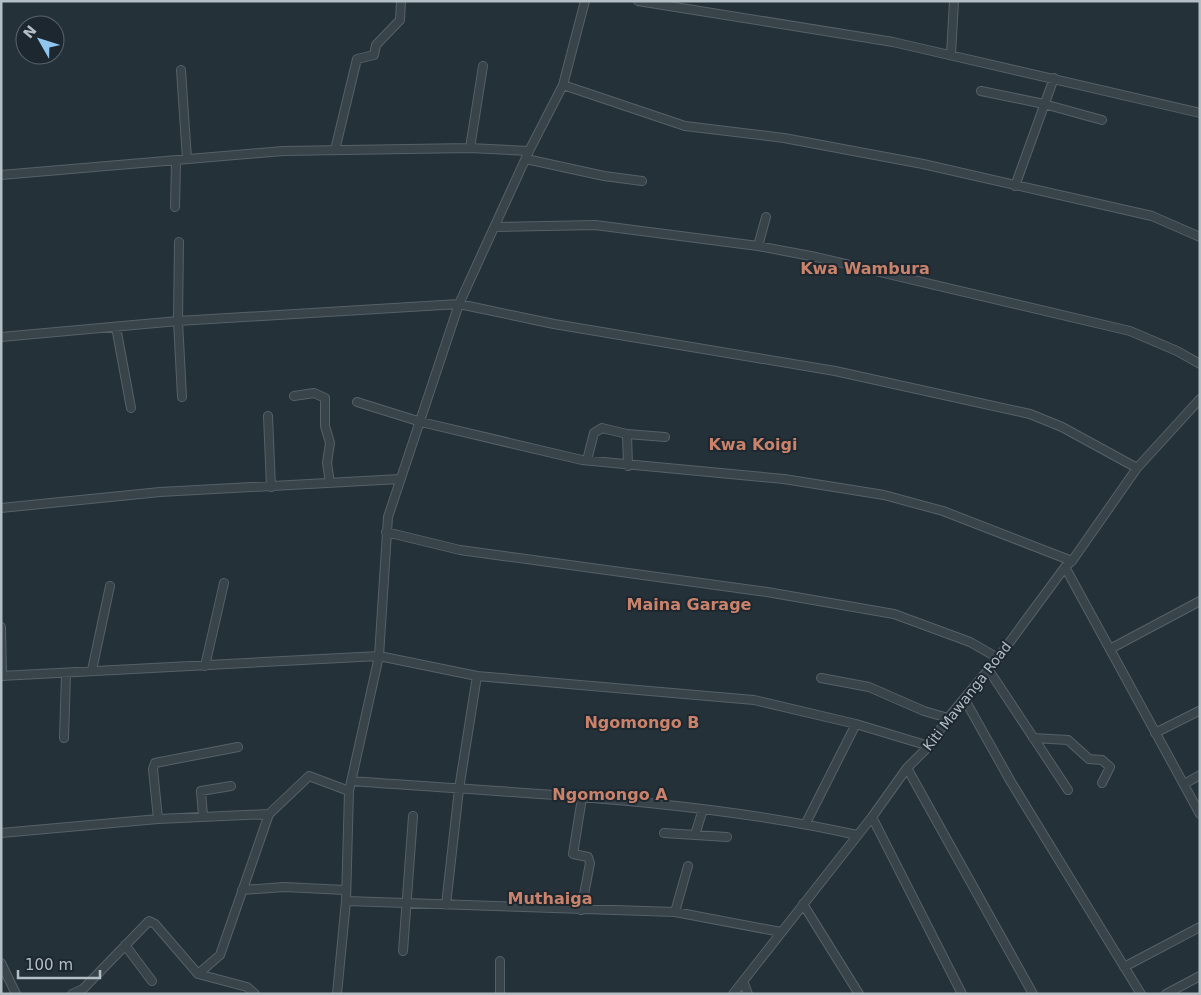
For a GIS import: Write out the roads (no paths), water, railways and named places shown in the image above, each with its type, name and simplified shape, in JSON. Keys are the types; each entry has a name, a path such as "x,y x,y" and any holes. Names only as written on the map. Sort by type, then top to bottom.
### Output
{"street":[{"path":"335,150 357,59 374,55 376,45 400,20 401,1"},
{"path":"337,994 346,901 349,791 379,656 386,532 400,479 421,422 459,304 529,150 563,85 586,1"},
{"path":"638,1 845,34 951,54 1200,113"},
{"path":"951,54 954,1"},
{"path":"470,148 483,66"},
{"path":"181,70 187,159"},
{"path":"1015,186 1054,78"},
{"path":"563,85 685,126 784,138 843,148 1152,216 1200,238"},
{"path":"981,91 1044,104 1102,120"},
{"path":"1,175 176,162 187,159 283,151 470,148 529,150"},
{"path":"526,159 597,174 642,181"},
{"path":"175,207 176,162"},
{"path":"758,246 766,217"},
{"path":"495,227 595,225 758,246 816,257 1130,331 1177,351 1200,364"},
{"path":"179,242 178,321 182,397"},
{"path":"1,337 178,321 459,304 554,324 835,371 1030,414 1062,426 1137,468"},
{"path":"116,327 131,408"},
{"path":"294,396 314,393 325,398 325,426 330,443 327,463 330,483"},
{"name":"Kiti Mawanga Road","path":"732,994 908,768 929,746 948,718 965,700 998,658 1072,561 1137,468 1200,399"},
{"path":"357,402 421,422 586,460 628,466 784,480 884,495 943,511 1072,561"},
{"path":"268,416 271,487"},
{"path":"586,460 594,433 597,431 608,428 627,434 665,437"},
{"path":"627,434 628,466"},
{"path":"1,508 160,492 400,479"},
{"path":"386,532 460,550 767,592 894,614 970,642 998,658"},
{"path":"1065,568 1200,814"},
{"path":"205,666 224,583"},
{"path":"92,670 110,586"},
{"path":"1110,649 1200,601"},
{"path":"1,627 2,676 379,656 477,676 754,700 856,724 929,746"},
{"path":"988,669 1068,790"},
{"path":"64,738 66,674"},
{"path":"446,905 459,789 477,676"},
{"path":"821,678 869,687 924,711 948,718"},
{"path":"965,700 1002,767 1141,994"},
{"path":"1155,733 1199,711"},
{"path":"806,823 856,724"},
{"path":"1034,738 1068,740 1089,759 1102,760 1110,767 1102,783"},
{"path":"158,819 153,769 155,763 238,747"},
{"path":"908,768 1033,994"},
{"path":"1184,784 1200,775"},
{"path":"198,974 220,955 266,828 269,814 309,776 349,791"},
{"path":"352,781 703,809 806,823 857,835"},
{"path":"203,816 201,791 231,786"},
{"path":"581,910 590,863 588,856 573,854 582,798"},
{"path":"695,835 703,809"},
{"path":"1,833 24,829 158,819 269,814"},
{"path":"403,951 413,816"},
{"path":"872,816 962,994"},
{"path":"664,833 727,838"},
{"path":"675,912 688,866"},
{"path":"242,890 284,887 345,890"},
{"path":"346,901 675,912 781,932"},
{"path":"803,904 859,994"},
{"path":"72,994 82,989 145,924 153,922 198,974 247,987 255,994"},
{"path":"1124,967 1200,927"},
{"path":"125,945 152,980"},
{"path":"500,961 500,994"},
{"path":"1,963 16,994"},
{"path":"1166,994 1200,976"},
{"path":"743,981 748,994"}],"district":[{"name":"Kwa Wambura","path":"865,268"},
{"name":"Kwa Koigi","path":"753,444"},
{"name":"Maina Garage","path":"689,604"},
{"name":"Ngomongo B","path":"642,722"},
{"name":"Ngomongo A","path":"610,794"},
{"name":"Muthaiga","path":"550,898"}]}
